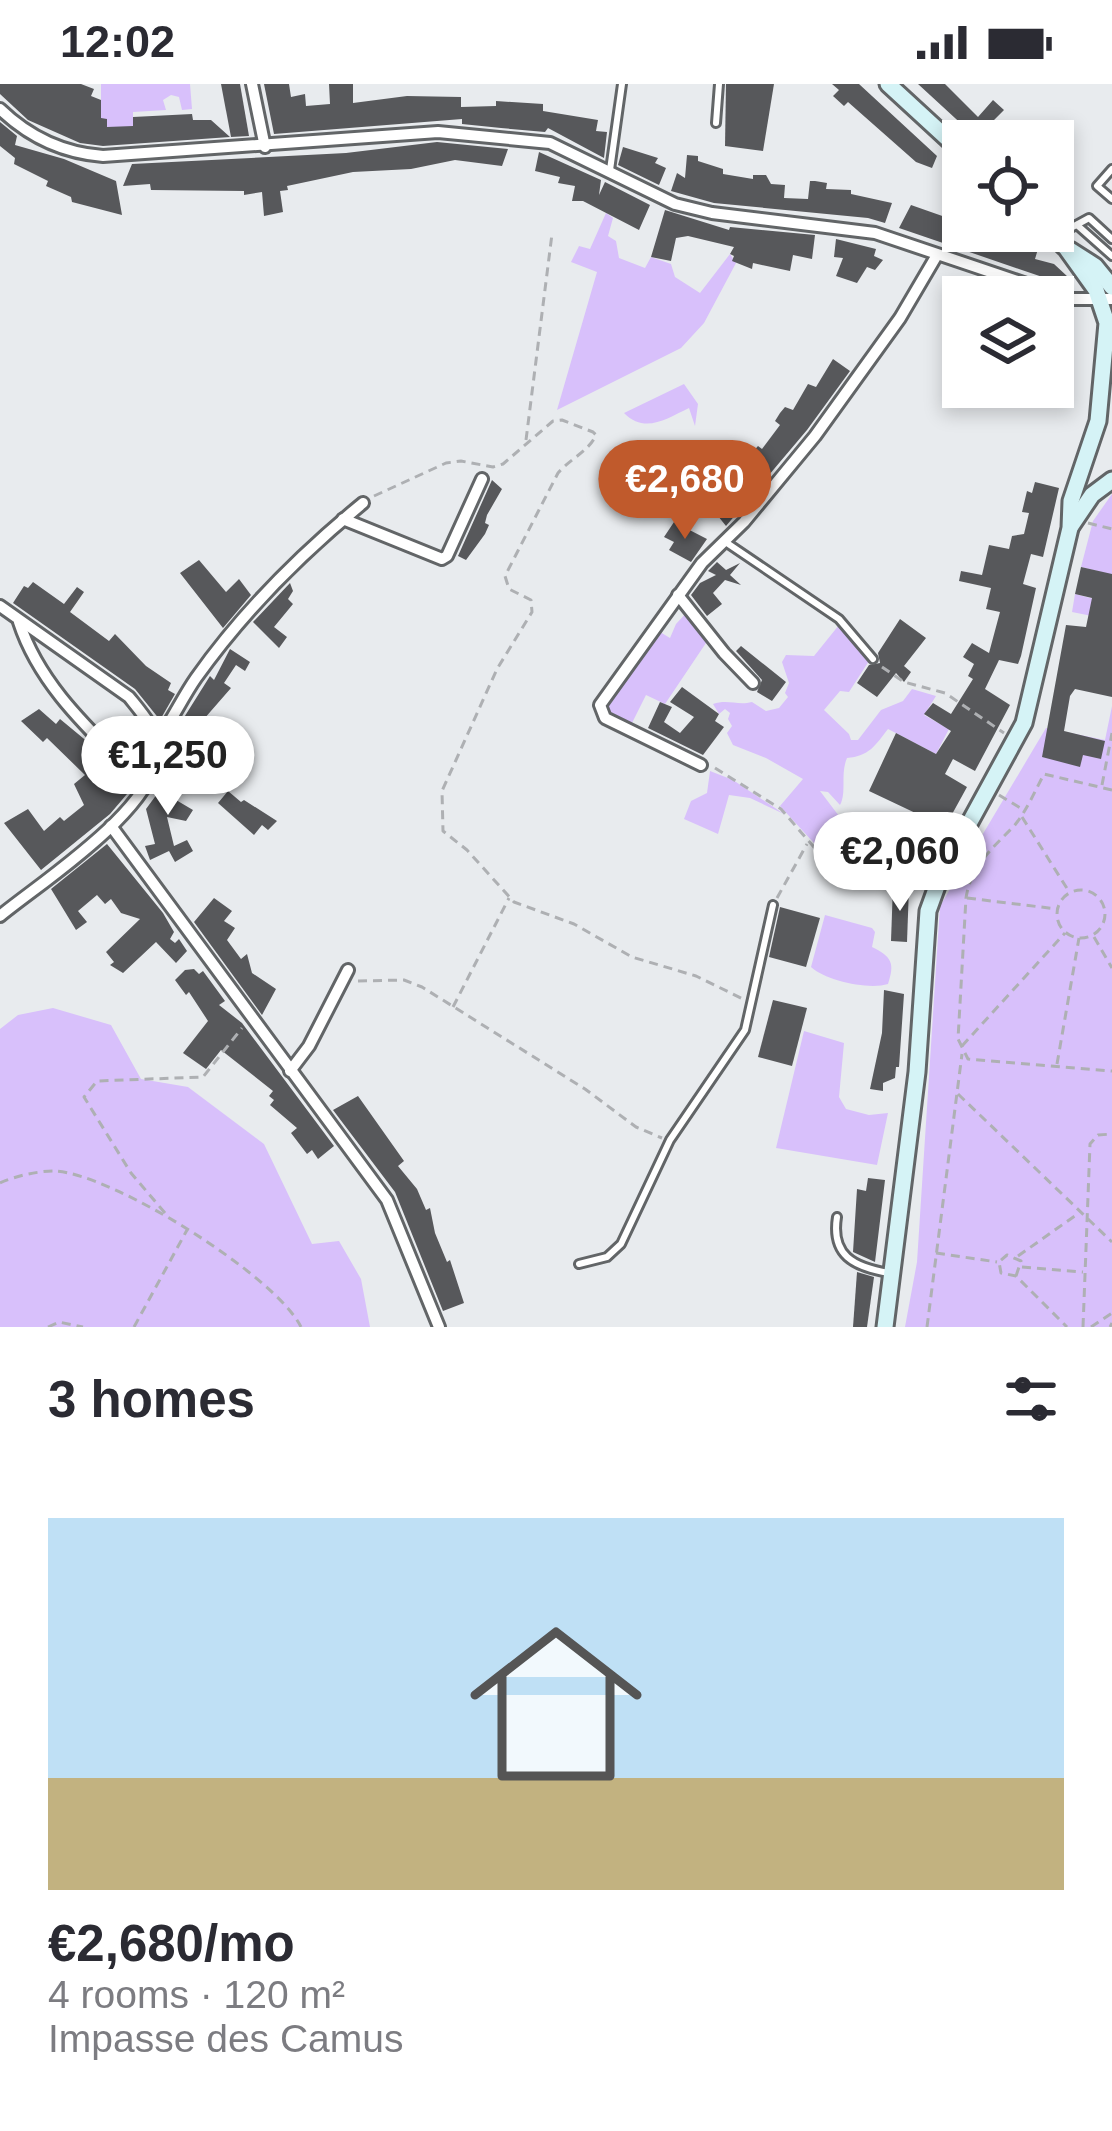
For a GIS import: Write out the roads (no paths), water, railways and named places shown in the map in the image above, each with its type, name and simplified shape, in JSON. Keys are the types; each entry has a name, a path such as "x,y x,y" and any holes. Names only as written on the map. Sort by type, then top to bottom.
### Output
{"street":[{"path":"252,84 265,147"},
{"path":"888,84 942,134"},
{"path":"0,109 24,132 83,154 265,147 438,132 550,143 650,194 712,213 850,228 1071,299 1108,288"},
{"path":"1070,252 1108,288 1095,430 1087,446 1097,471 1112,479 1096,490 1070,528"},
{"path":"701,764 600,712 600,705 702,563 726,542 854,383 937,255"},
{"path":"1112,364 1108,394 1112,406"},
{"path":"1095,430 1112,420"},
{"path":"885,1327 917,1072 928,911 937,885 1024,723 1070,528 1071,502 1088,455"},
{"path":"344,519 442,559 482,479"},
{"path":"157,741 195,680 237,627 363,503"},
{"path":"677,595 753,682"},
{"path":"0,607 129,697 146,717 157,741 157,757 146,787 111,826 0,916"},
{"path":"18,619 29,652 61,698 146,787"},
{"path":"111,826 387,1201 439,1327"},
{"path":"290,1071 302,1059 345,976"}],"lane":[{"path":"609,172 622,84"},
{"path":"716,123 718,84"},
{"path":"1112,169 1097,186 1112,200"},
{"path":"1074,227 1089,218 1112,239"},
{"path":"1077,225 1112,256"},
{"path":"726,542 839,620 873,659"},
{"path":"579,1264 608,1256 622,1244 670,1140 736,1046 750,1018 773,905"},
{"path":"837,1217 833,1239 838,1250 892,1274"}]}
